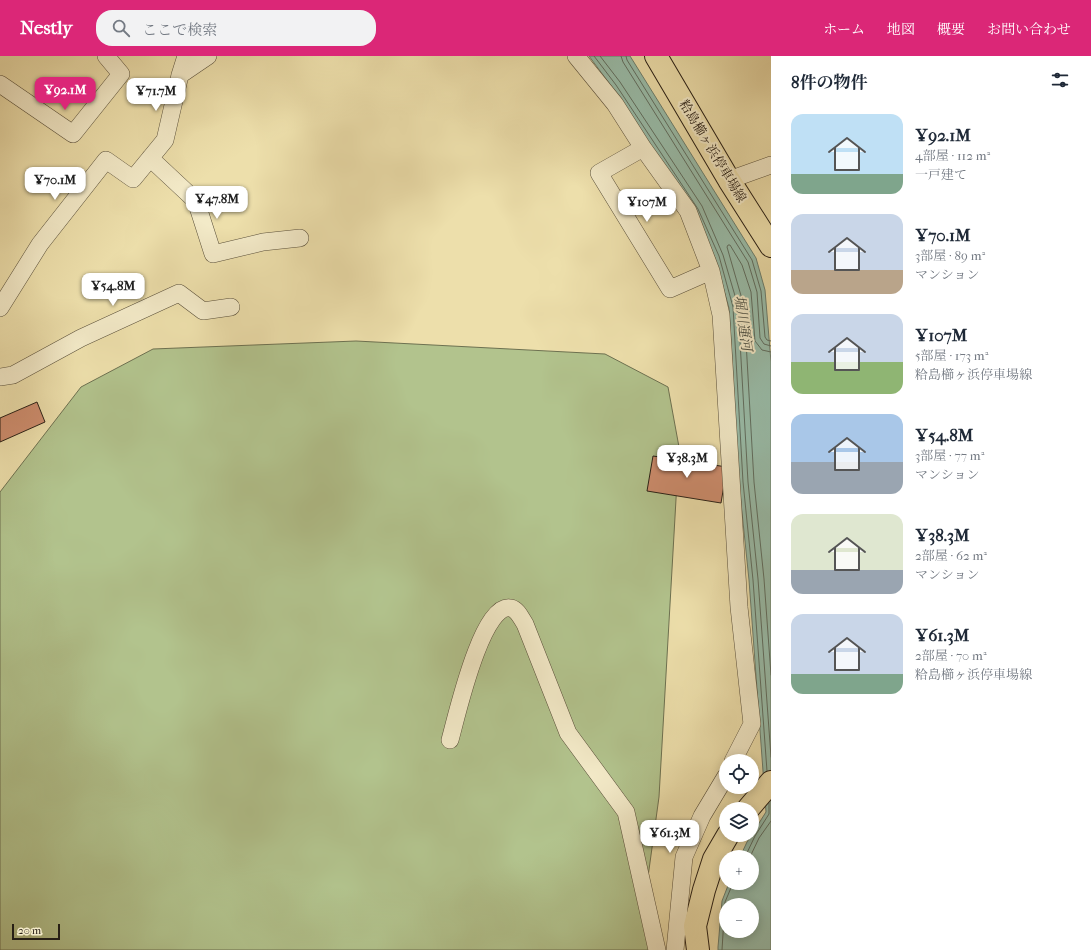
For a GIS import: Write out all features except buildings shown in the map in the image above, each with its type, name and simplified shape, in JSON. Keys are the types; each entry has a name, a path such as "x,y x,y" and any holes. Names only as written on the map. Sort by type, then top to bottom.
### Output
{"main road":[{"name":"粭島櫛ヶ浜停車場線","path":"656,56 729,180 771,246"},
{"path":"698,950 695,926 714,859 724,842"}],"street":[{"path":"0,84 73,134 121,74 106,56"},
{"path":"0,308 40,244 106,160 132,179 165,140 180,75 186,56"},
{"path":"180,75 208,56"},
{"path":"576,56 615,104 643,148 688,211 712,271 721,316 739,607 752,724 737,754"},
{"path":"643,148 599,173 670,289 712,271"},
{"path":"150,158 196,201 213,254 264,242 300,238"},
{"path":"729,180 771,165"},
{"path":"0,377 13,375 81,338 179,293 203,311 231,307"},
{"path":"450,740 473,657 491,621 501,610 509,608 516,610 525,624 568,733 626,812 657,950"},
{"path":"675,950 684,857 702,816 719,788"}],"green space":[{"path":"356,341 605,354 668,387 679,447 659,797 644,906 653,950 0,950 0,492 81,387 153,349"}],"water":[{"name":"堀川運河","path":"589,56 630,56 756,258 765,290 771,362 771,950 718,950 719,938 759,938 759,898 723,898 726,890 759,890 759,850 743,850 747,842 759,842 759,823 766,812 749,580 739,483 729,308 715,258 695,211 612,87"}]}
